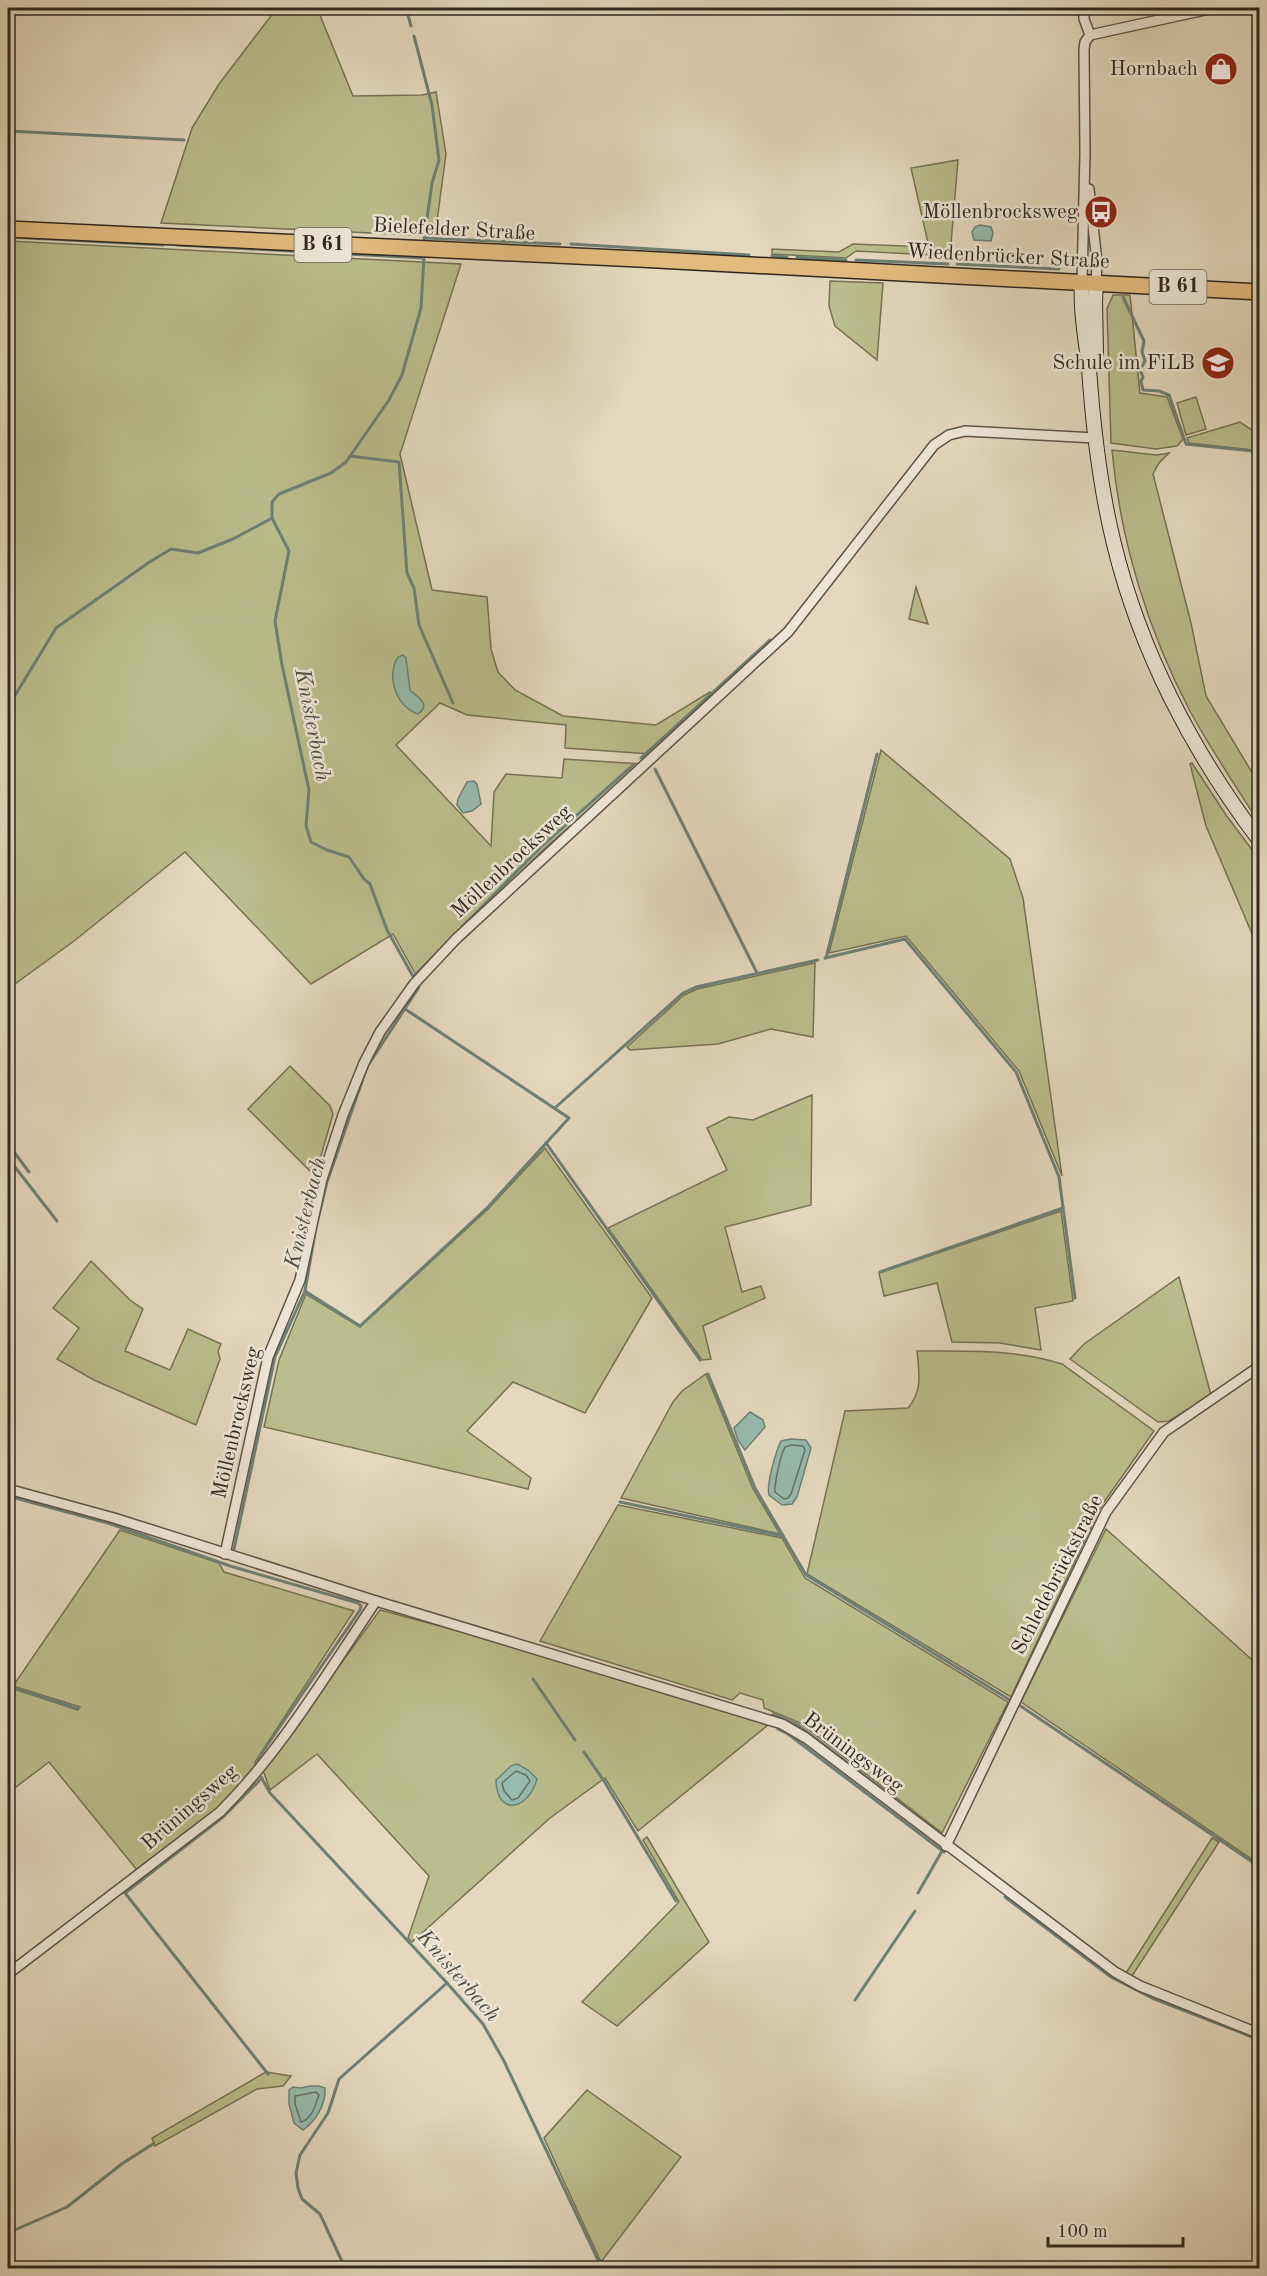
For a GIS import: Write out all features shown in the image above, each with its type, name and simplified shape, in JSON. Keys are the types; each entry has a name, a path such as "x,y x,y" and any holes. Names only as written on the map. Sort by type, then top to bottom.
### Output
{"main road":[{"name":"Bielefelder Straße","path":"8,229 755,266"},
{"name":"Wiedenbrücker Straße","path":"755,266 1260,292"},
{"path":"1089,282 1081,302 1086,332 1095,435 1102,489 1114,544 1130,600 1154,661 1179,715 1236,810 1260,841"}],"street":[{"path":"1084,8 1084,19 1090,35"},
{"path":"1089,282 1085,153 1085,42 1090,35 1214,8"},
{"path":"1085,153 1097,262 1089,282"},
{"name":"Möllenbrocksweg","path":"225,1554 268,1357 300,1280 322,1179 343,1115 364,1063 381,1032 417,982 464,931 788,632 934,445 949,435 965,431 1095,435"},
{"name":"Schledebrückstraße","path":"946,1846 1106,1512 1164,1432 1260,1366"},
{"name":"Brüningsweg","path":"8,1489 114,1518 376,1601 782,1724 806,1738 1114,1972 1140,1986 1260,2034"},
{"name":"Brüningsweg","path":"8,1974 210,1819 244,1787 296,1718 376,1601"}],"green space":[{"path":"277,8 317,8 353,96 422,95 436,92 446,154 435,236 161,223 192,128 219,84"},
{"path":"958,160 950,256 856,251 846,258 772,254 772,249 839,252 853,244 929,247 911,168"},
{"path":"8,241 461,264 400,454 432,590 487,597 491,649 498,672 515,690 563,716 656,725 710,692 715,697 651,754 565,748 566,725 467,715 440,703 396,745 491,846 494,792 506,774 562,778 564,759 641,764 545,848 416,975 393,934 311,984 185,852 74,941 8,989"},
{"path":"830,281 883,283 877,360 835,326 829,306"},
{"path":"1113,295 1130,295 1140,393 1167,397 1183,439 1177,446 1156,449 1111,443 1107,309"},
{"path":"1196,397 1206,429 1186,435 1177,403"},
{"path":"1240,422 1259,435 1259,454 1253,450 1189,443 1187,438"},
{"path":"1112,450 1156,455 1169,453 1159,463 1153,474 1191,623 1206,696 1259,784 1259,823 1190,711 1161,649 1129,551"},
{"path":"916,587 928,624 909,619"},
{"path":"881,750 1010,859 1023,898 1062,1176 1019,1071 906,936 829,953"},
{"path":"1192,763 1226,815 1259,859 1259,950 1206,826 1190,764"},
{"path":"815,963 813,1037 771,1029 718,1044 630,1050 627,1047 684,995 697,989"},
{"path":"290,1066 330,1106 333,1114 316,1173 311,1172 248,1109"},
{"path":"812,1095 811,1205 725,1227 742,1292 761,1286 765,1298 703,1326 711,1359 702,1360 608,1228 727,1170 707,1128 729,1117 753,1120"},
{"path":"545,1148 652,1298 585,1413 513,1382 467,1431 531,1478 528,1489 264,1427 279,1360 306,1294 360,1327 488,1209"},
{"path":"1061,1211 1073,1301 1035,1308 1041,1350 1000,1343 952,1342 937,1283 884,1296 879,1273"},
{"path":"91,1261 130,1300 143,1309 125,1351 170,1370 188,1329 221,1344 218,1351 220,1359 196,1425 94,1380 57,1359 79,1328 53,1308"},
{"path":"1179,1277 1211,1395 1169,1421 1158,1422 1070,1359 1084,1344"},
{"path":"917,1351 1008,1353 1062,1364 1154,1431 1100,1508 1011,1697 807,1574 845,1411 908,1408 918,1388"},
{"path":"706,1374 753,1489 780,1534 621,1498 673,1402 682,1391"},
{"path":"618,1505 782,1538 805,1578 1008,1702 942,1833 800,1723 764,1708 763,1700 740,1693 732,1700 540,1641"},
{"path":"1106,1529 1259,1666 1259,1864 1021,1702"},
{"path":"120,1530 219,1563 224,1572 354,1611 255,1762 256,1769 217,1809 137,1870 49,1762 16,1787 8,1777 8,1687 78,1710 80,1707 13,1686"},
{"path":"380,1610 534,1651 768,1725 638,1831 605,1778 550,1818 412,1942 408,1938 429,1876 317,1754 270,1790 263,1770"},
{"path":"647,1837 709,1942 617,2026 582,2002 679,1902 643,1840"},
{"path":"1212,1838 1219,1842 1132,1976 1126,1973"},
{"path":"266,2072 291,2076 283,2086 257,2089 155,2146 152,2138"},
{"path":"587,2090 681,2157 601,2262 544,2138"}],"water":[{"path":"980,225 991,227 993,233 991,241 974,240 972,232"},
{"path":"403,655 406,658 410,690 424,704 418,714 404,705 395,690 393,673 398,657"},
{"path":"474,781 477,784 481,804 472,811 463,813 457,805 458,799 467,782"},
{"path":"750,1412 763,1420 765,1427 745,1450 734,1428"},
{"path":"806,1440 811,1448 797,1497 792,1504 782,1505 769,1495 768,1490 774,1460 781,1441"},
{"path":"517,1764 537,1779 533,1789 521,1803 507,1804 498,1792 496,1780 511,1766"},
{"path":"293,2087 325,2088 325,2094 319,2112 303,2130 294,2123 289,2104 289,2090"}],"waterway":[{"name":"Knisterbach","path":"406,8 411,26"},
{"name":"Knisterbach","path":"414,36 432,105 439,160 432,183 424,240"},
{"path":"8,131 184,140"},
{"path":"8,237 163,245"},
{"path":"425,238 560,244"},
{"path":"571,244 749,255"},
{"path":"177,245 423,258"},
{"name":"Knisterbach","path":"234,1549 275,1357 305,1291 316,1227 327,1182 367,1067 419,987 387,930 370,884 349,857 311,842 306,826 309,790 282,665 275,621 289,551 272,518 272,502 279,494 331,473 346,462 389,400 402,375 421,308 424,256"},
{"path":"772,256 787,257"},
{"path":"797,257 846,260"},
{"path":"856,260 948,264"},
{"path":"957,264 1059,269"},
{"path":"1123,297 1144,341 1142,352 1145,361 1140,370 1143,377 1141,381 1143,390 1159,391 1169,395 1186,444 1253,451"},
{"path":"350,456 399,462 407,573 414,588 419,625 453,703"},
{"path":"8,707 56,628 171,549 198,553 233,539 272,518"},
{"path":"641,758 770,640"},
{"path":"826,958 877,754"},
{"path":"462,927 541,847 633,765"},
{"path":"655,769 757,973"},
{"path":"825,958 905,939 1016,1072 1059,1177 1075,1298"},
{"path":"414,976 439,951"},
{"path":"556,1107 683,993 696,987 818,960"},
{"path":"305,1291 360,1326 487,1208 569,1118 405,1009"},
{"path":"546,1143 700,1360"},
{"path":"8,1144 29,1172"},
{"path":"8,1158 57,1221"},
{"path":"880,1272 1063,1208"},
{"path":"708,1374 755,1488 806,1575 1010,1700"},
{"name":"Knisterbach","path":"8,1496 111,1524 230,1566 358,1603 361,1606 259,1757 258,1763"},
{"path":"620,1502 783,1536"},
{"path":"533,1679 575,1740"},
{"path":"8,1686 78,1709"},
{"path":"1019,1705 1260,1867"},
{"path":"773,1714 798,1725 902,1805"},
{"path":"778,1729 788,1734 944,1852"},
{"path":"584,1752 676,1901"},
{"name":"Knisterbach","path":"261,1777 270,1793 483,2024 504,2061 599,2262"},
{"path":"262,1778 223,1817 125,1893 268,2074"},
{"path":"918,1893 942,1851"},
{"path":"1005,1897 1111,1977 1152,1998 1260,2040"},
{"path":"855,2000 915,1911"},
{"path":"345,2268 320,2214 302,2199 296,2173 300,2155 328,2113 339,2079 447,1983"},
{"path":"8,2233 67,2207 123,2163 153,2144"}],"place":[{"name":"Hornbach","path":"1221,69"},
{"name":"Möllenbrocksweg","path":"1101,212"},
{"name":"Schule im FiLB","path":"1218,363"}]}
